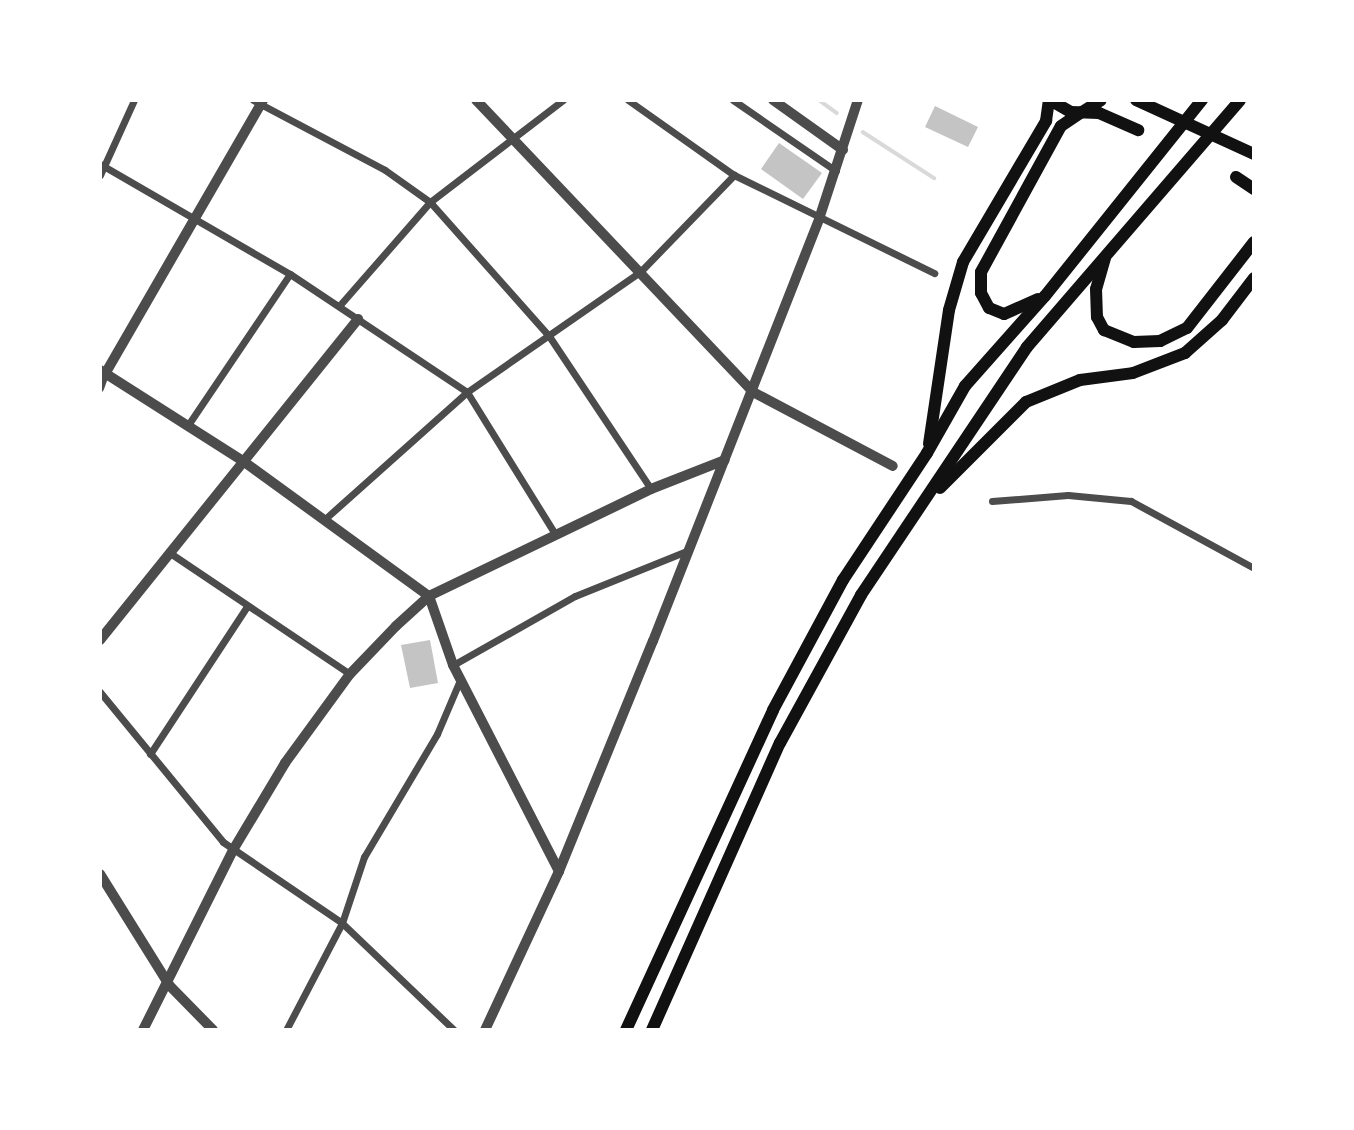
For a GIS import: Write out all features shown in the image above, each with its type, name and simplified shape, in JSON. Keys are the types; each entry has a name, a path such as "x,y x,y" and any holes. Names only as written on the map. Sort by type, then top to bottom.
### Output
{"main road":[{"path":"927,453 949,310 963,262 1046,121 1050,100 1063,109 1107,115 1138,130"},
{"path":"1045,296 1004,314 989,308 981,293 981,272 1061,126 1101,100"},
{"path":"1136,100 1251,153"},
{"path":"626,1030 806,644 927,453 965,386 1045,296 1202,100"},
{"path":"652,1030 786,732 861,594 1027,347 1240,100"},
{"path":"1236,177 1254,189"},
{"path":"1107,252 1096,289 1097,317 1104,330 1134,342 1160,341 1187,328 1254,242"},
{"path":"920,508 1026,402 1080,380 1133,373 1185,353 1222,320 1254,278"}],"street":[{"path":"100,175 134,100"},
{"path":"475,100 517,138 753,392 893,466"},
{"path":"339,306 430,202 517,138 563,100"},
{"path":"628,100 734,175 934,273"},
{"path":"733,100 836,170"},
{"path":"773,100 843,150"},
{"path":"100,388 102,372 196,222 259,101 385,170 430,202 549,336 651,489"},
{"path":"485,1030 559,871 753,392 820,219 857,104"},
{"path":"102,166 290,274 467,392 555,534"},
{"path":"326,518 467,392 641,271 734,175"},
{"path":"188,425 290,274"},
{"path":"100,640 358,318"},
{"path":"102,372 243,461 326,518 429,596 460,680 559,871"},
{"path":"143,1030 169,985 233,850 290,755 350,674 429,596 651,489 725,460"},
{"path":"992,501 1068,495 1131,501 1254,568"},
{"path":"453,665 575,596 688,550"},
{"path":"170,552 246,608 350,674"},
{"path":"150,754 246,608"},
{"path":"286,1030 342,923 364,857 437,734 460,680"},
{"path":"100,692 233,850 342,923 454,1030"},
{"path":"100,874 169,985 213,1030"}],"building":[{"path":"935,106 978,127 968,147 925,127"},
{"path":"779,143 822,173 803,199 761,169"},
{"path":"430,640 438,683 410,688 401,645"}],"waterway":[{"path":"819,100 837,113"},
{"path":"863,132 934,178"}]}
